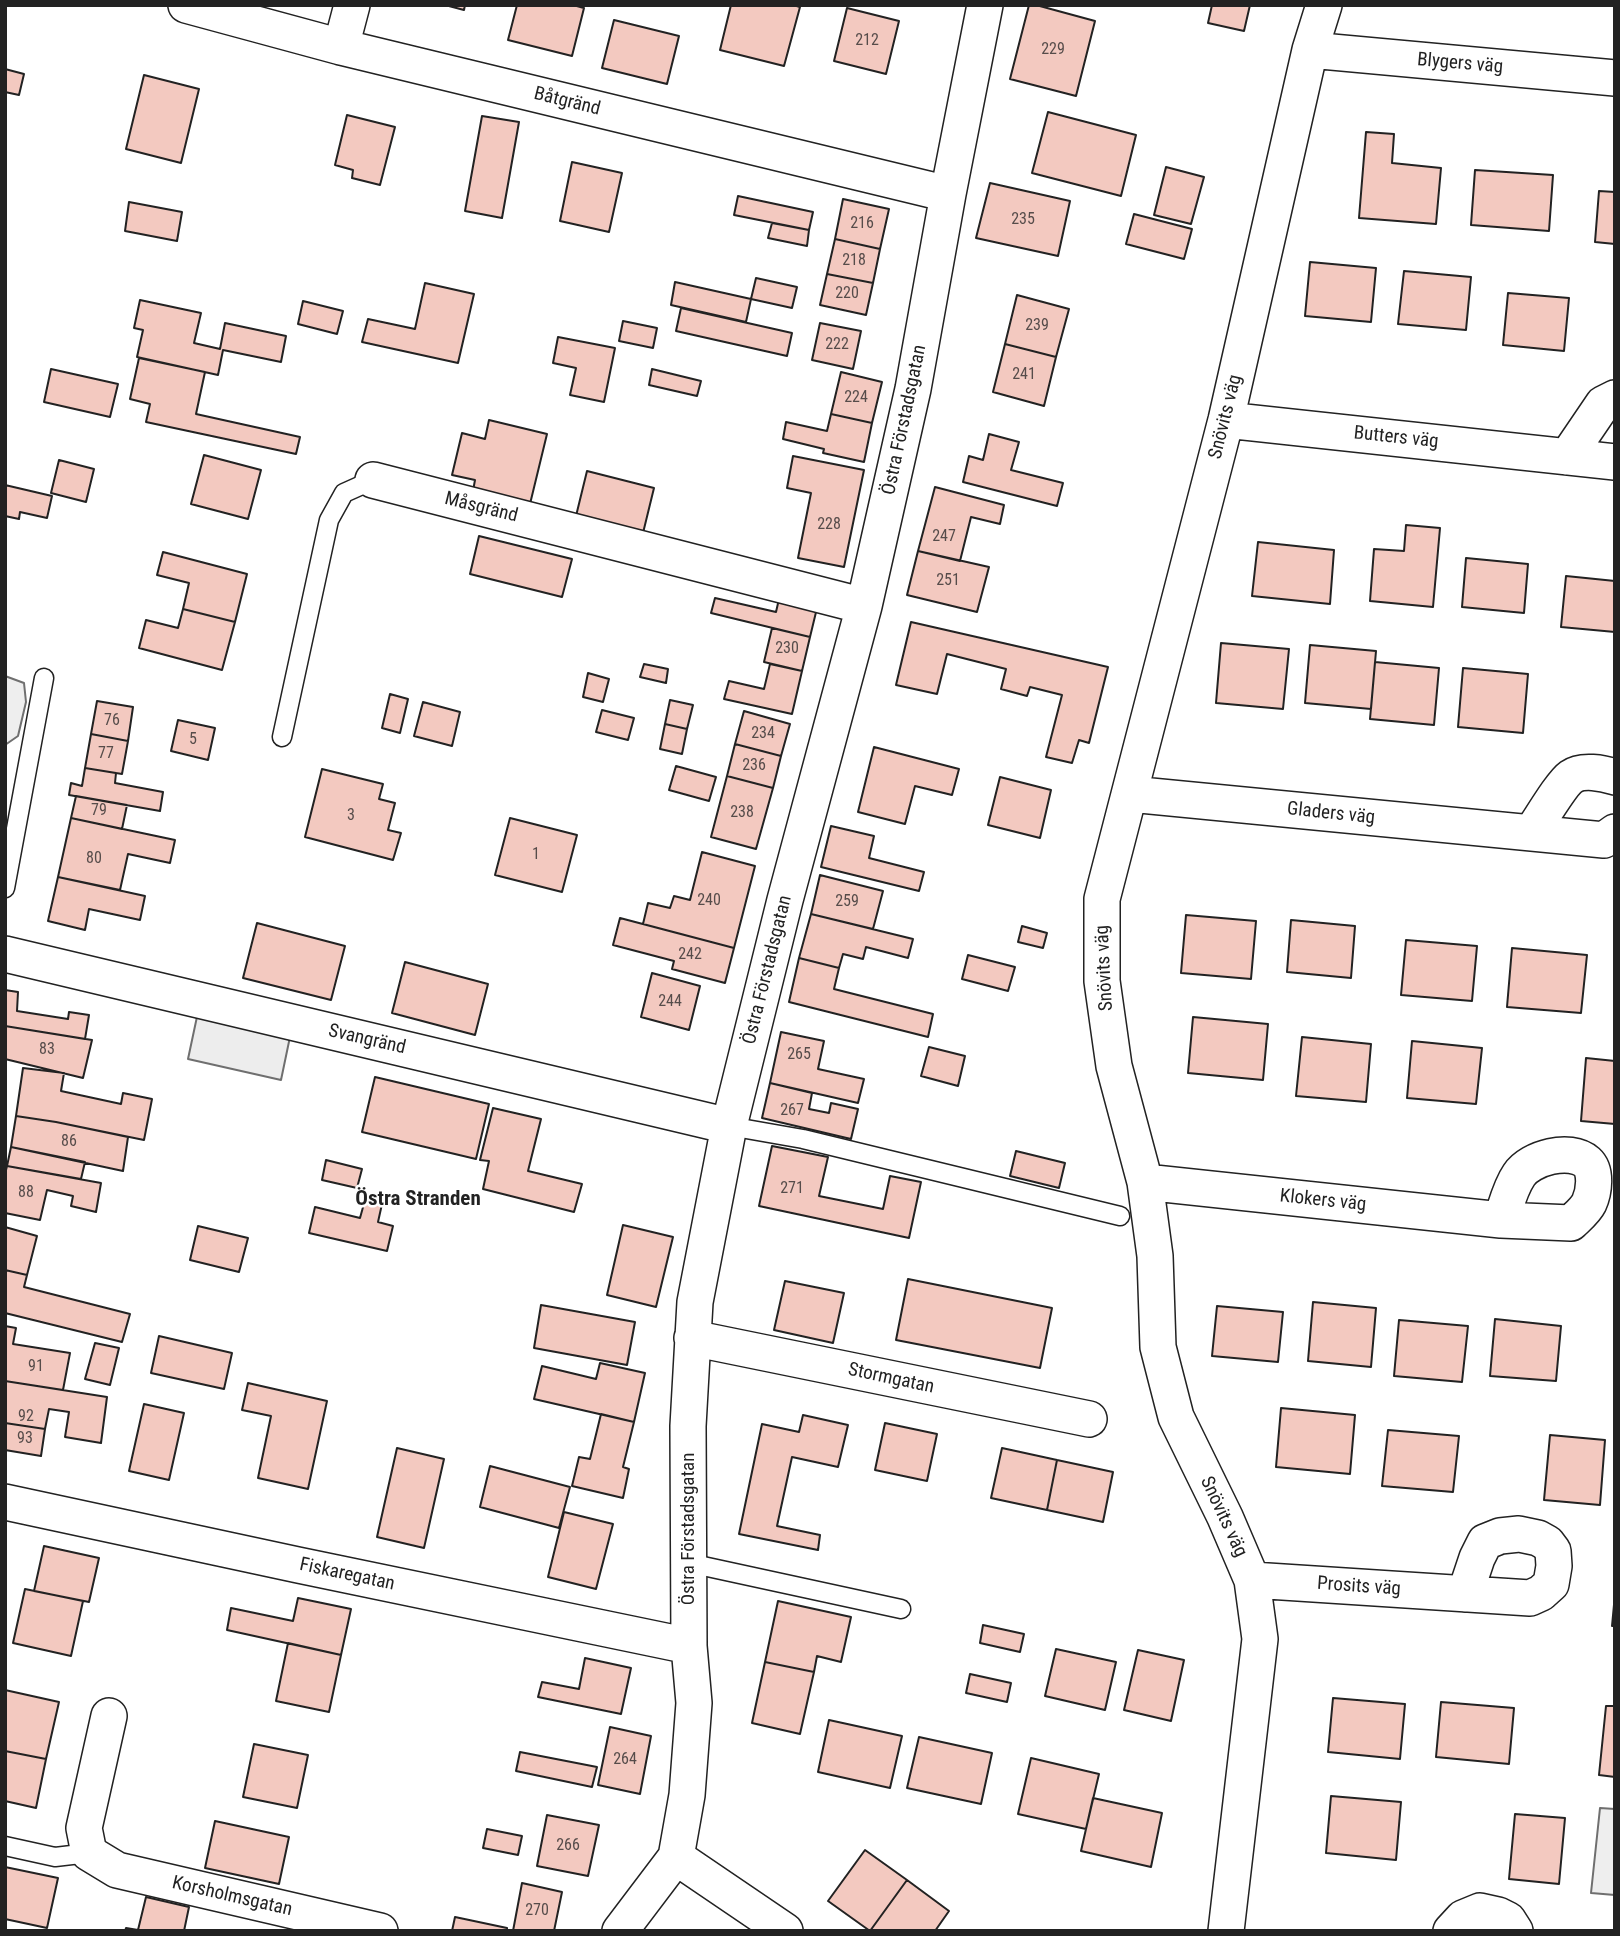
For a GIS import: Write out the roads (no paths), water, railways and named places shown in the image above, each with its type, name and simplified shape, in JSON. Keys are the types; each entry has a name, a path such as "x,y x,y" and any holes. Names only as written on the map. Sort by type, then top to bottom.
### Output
{"street":[{"name":"Båtgränd","path":"186,5 341,47 948,194"},
{"path":"341,47 352,5"},
{"name":"Östra Förstadsgatan","path":"620,1931 676,1857 687,1795 694,1703 689,1646 688,1426 695,1302 729,1126 785,900 864,606 913,389 985,5"},
{"name":"Snövits väg","path":"1226,1931 1260,1639 1252,1580 1225,1517 1176,1417 1158,1347 1155,1256 1146,1182 1114,1066 1102,981 1102,900 1226,420 1310,50 1324,5"},
{"name":"Blygers väg","path":"1310,50 1613,75"},
{"path":"1567,457 1603,404 1615,398"},
{"name":"Butters väg","path":"1226,420 1615,462"},
{"name":"Måsgränd","path":"373,480 864,606"},
{"path":"1531,833 1571,777 1582,773 1615,777"},
{"name":"Gladers väg","path":"1130,794 1604,840 1615,832"},
{"name":"Svangränd","path":"5,954 729,1126"},
{"name":"Klokers väg","path":"1146,1182 1500,1220"},
{"name":"Stormgatan","path":"692,1338 1090,1419"},
{"name":"Fiskaregatan","path":"5,1502 689,1646"},
{"name":"Prosits väg","path":"1252,1580 1465,1594"},
{"path":"89,1853 85,1828 110,1716"},
{"name":"Korsholmsgatan","path":"89,1853 117,1870 380,1931"},
{"path":"676,1857 785,1931"},
{"path":"1451,1931 1463,1917 1480,1912 1508,1920 1515,1931"}],"lane":[{"name":"Måsgränd","path":"282,737 329,520 344,493 373,480"},
{"path":"5,888 44,678"},
{"path":"729,1126 803,1139 1120,1216"},
{"path":"689,1563 901,1609"},
{"path":"5,1846 55,1857 89,1853"}],"district":[{"name":"Östra Stranden","path":"418,1200"}]}
